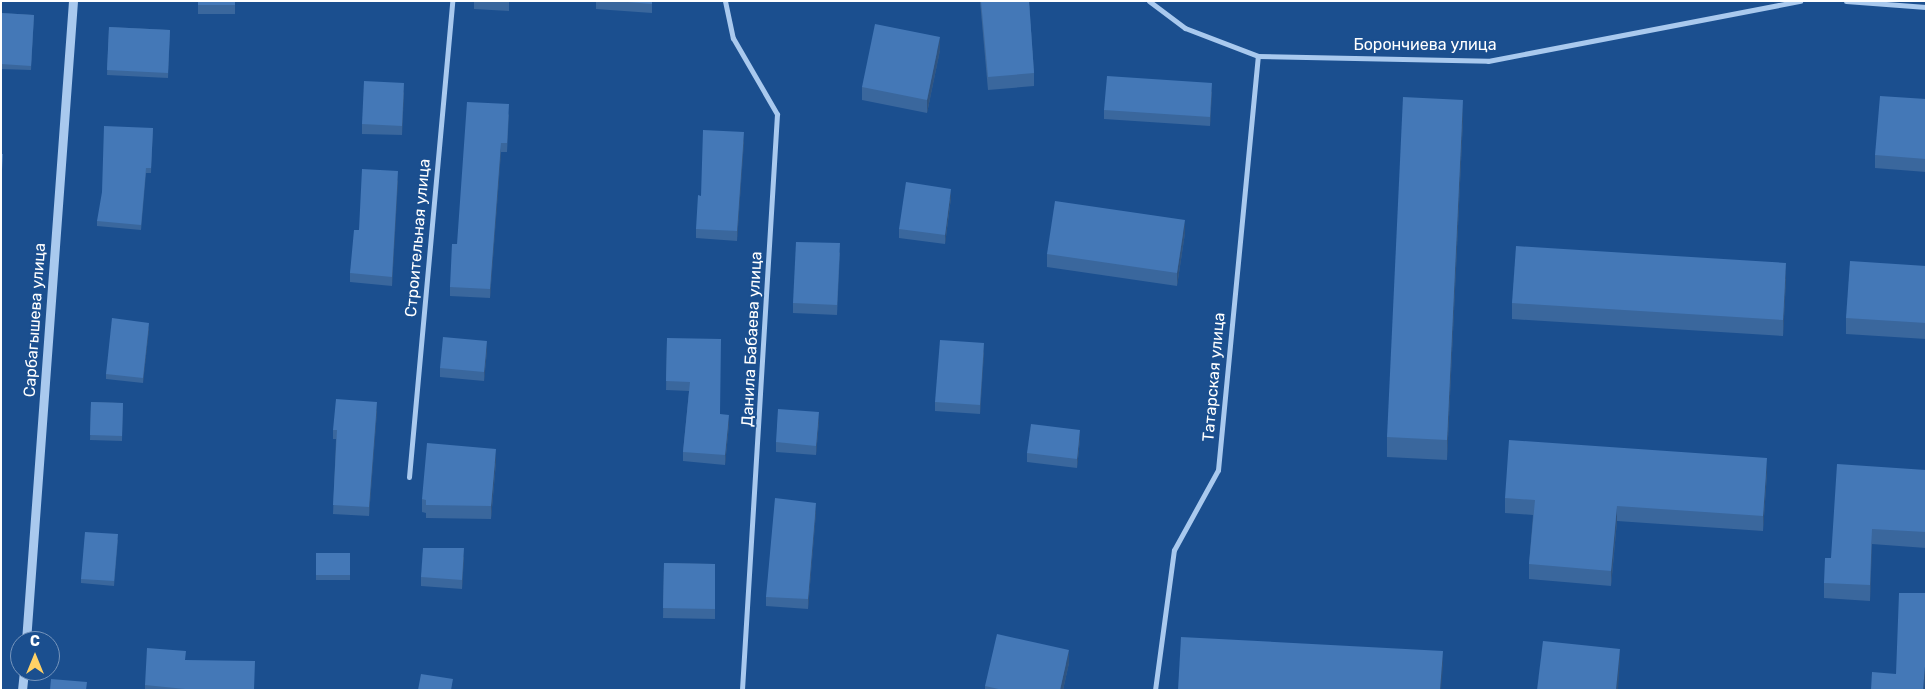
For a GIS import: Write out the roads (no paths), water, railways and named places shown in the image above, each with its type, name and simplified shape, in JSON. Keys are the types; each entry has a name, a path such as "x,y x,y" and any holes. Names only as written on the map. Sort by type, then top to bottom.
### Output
{"street":[{"name":"Сарбагышева улица","path":"27,631 73,1"},
{"name":"Строительная улица","path":"409,477 452,1"},
{"name":"Данила Бабаева улица","path":"725,1 732,38 776,114 742,690"},
{"name":"Борончиева улица","path":"1148,1 1186,28 1258,56 1488,61 1800,1"},
{"path":"1846,1 1926,7"},
{"name":"Татарская улица","path":"1155,690 1174,550 1218,470 1258,56"}]}
